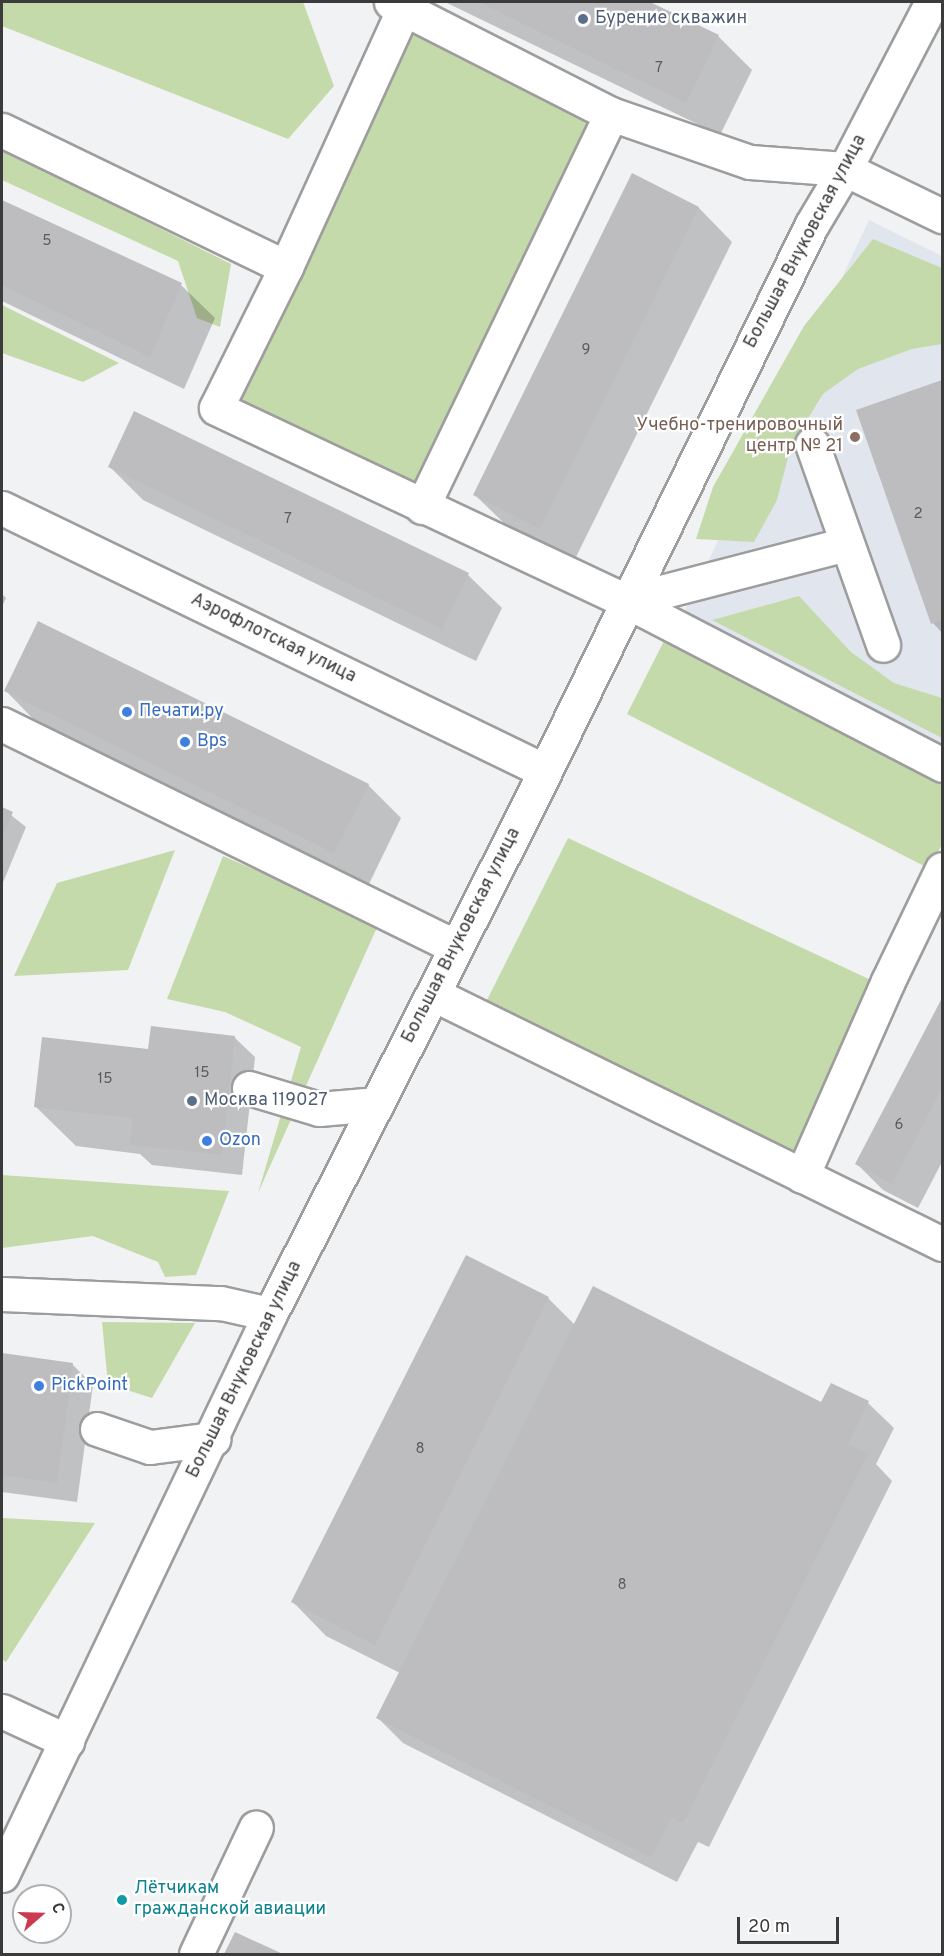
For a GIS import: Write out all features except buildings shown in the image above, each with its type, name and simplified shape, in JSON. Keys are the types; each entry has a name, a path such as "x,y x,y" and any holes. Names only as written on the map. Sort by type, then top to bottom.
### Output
{"street":[{"path":"942,216 846,169 750,162 611,114 398,4 286,267 216,408 422,507 626,601 942,765"},
{"name":"Большая Внуковская улица","path":"2,1875 213,1439 270,1314 545,771 811,226 846,169 935,8"},
{"path":"422,507 611,114"},
{"path":"2,130 286,267"},
{"path":"812,444 883,645"},
{"name":"Аэрофлотская улица","path":"2,508 545,771"},
{"path":"626,601 847,544"},
{"path":"2,724 456,947"},
{"path":"802,1176 888,981 942,869"},
{"path":"432,994 942,1244"},
{"path":"249,1088 319,1109 377,1104"},
{"path":"2,1294 221,1303 270,1314"},
{"path":"97,1429 150,1447 213,1439"},
{"path":"2,1711 67,1741"},
{"path":"196,1954 256,1827"}],"shaded area":[{"name":"Учебно-тренировочный центр № 21","path":"869,220 942,256 942,756 681,619"}],"green space":[{"path":"2,2 303,2 334,86 288,139 2,26"},
{"path":"404,8 611,114 422,507 216,408"},
{"path":"2,149 231,264 220,327 197,318 178,261 2,180"},
{"path":"873,239 942,268 942,344 912,349 858,369 823,394 791,446 777,500 754,542 696,539 713,487 804,326"},
{"path":"2,305 119,363 83,382 2,353"},
{"path":"799,596 851,652 894,683 942,698 942,738 712,620"},
{"path":"667,635 942,776 942,844 930,869 627,714"},
{"path":"568,838 873,981 799,1160 483,1008"},
{"path":"175,850 128,970 14,976 57,883"},
{"path":"223,856 379,923 258,1193 301,1047 225,1012 167,999"},
{"path":"2,1175 229,1191 196,1275 165,1277 158,1262 93,1236 2,1248"},
{"path":"102,1322 195,1323 152,1398 108,1384"},
{"path":"2,1518 95,1523 6,1662 2,1659"}],"place":[{"name":"Бурение скважин","path":"583,19"},
{"name":"Учебно-тренировочный центр № 21","path":"855,437"},
{"name":"Печати.ру","path":"127,712"},
{"name":"Bps","path":"185,742"},
{"name":"Москва 119027","path":"192,1101"},
{"name":"Ozon","path":"207,1141"},
{"name":"PickPoint","path":"39,1386"},
{"name":"Лётчикам гражданской авиации","path":"122,1900"}]}
